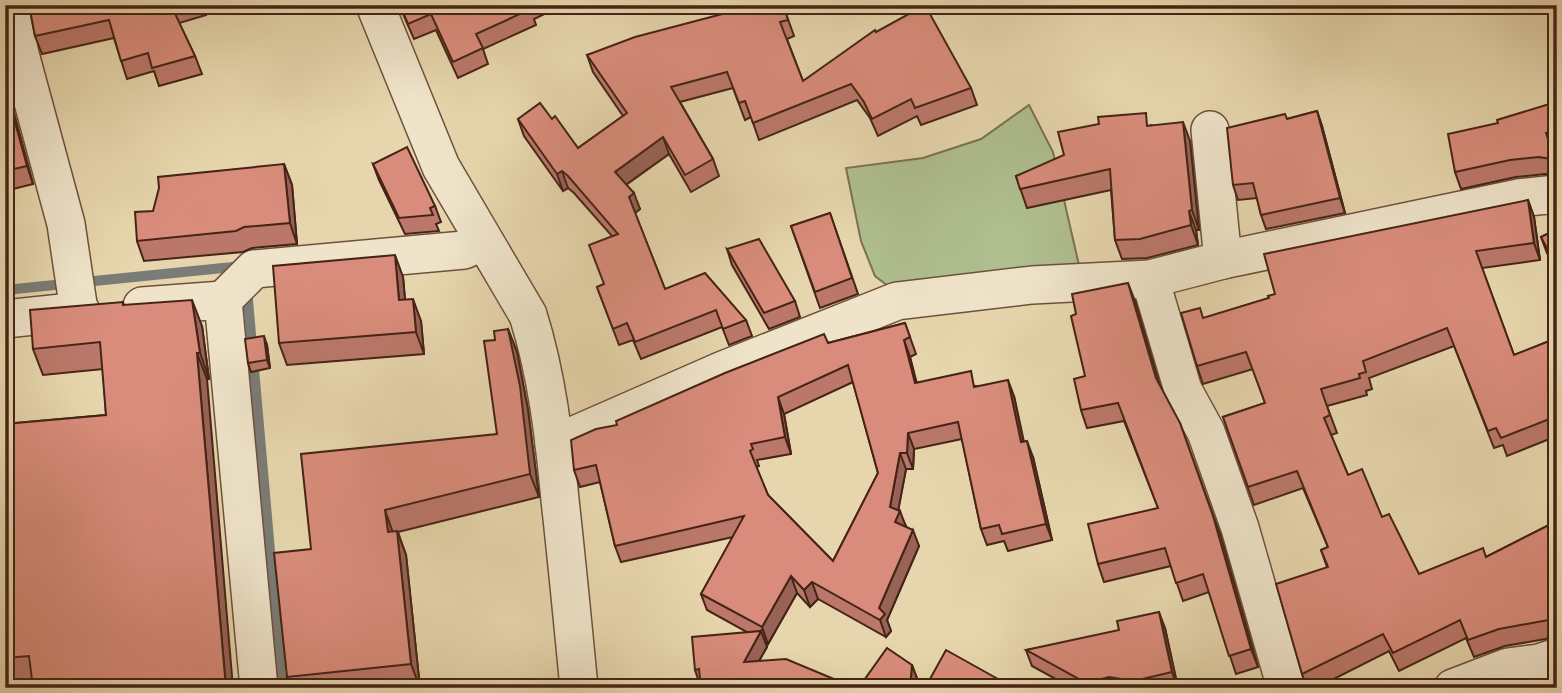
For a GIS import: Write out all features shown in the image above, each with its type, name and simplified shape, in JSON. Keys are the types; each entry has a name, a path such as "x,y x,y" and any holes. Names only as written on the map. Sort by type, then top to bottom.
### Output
{"street":[{"path":"10,5 20,54 66,224 76,293"},
{"path":"375,5 441,167 528,315 542,365 554,444 579,688"},
{"path":"1210,130 1223,260"},
{"path":"554,444 723,370 897,301 1031,285 1150,279 1223,260 1518,198 1548,195 1557,197"},
{"path":"5,319 76,293 237,286 464,250 484,241"},
{"path":"1150,279 1183,390 1206,432 1240,528 1286,688"},
{"path":"237,286 259,688"},
{"path":"1453,688 1508,667 1539,663 1557,657"}],"green space":[{"path":"1029,105 1053,152 1081,274 888,286 875,276 861,241 846,168 923,158 981,139"}],"building":[{"path":"29,5 171,5 195,56 152,68 148,53 121,61 109,20 35,36"},
{"path":"400,5 529,5 531,9 476,34 483,48 453,62 431,14 408,24"},
{"path":"723,5 783,5 788,20 780,22 803,81 875,30 876,32 925,5 971,88 915,108 911,99 872,119 851,84 753,123 745,101 739,103 727,72 671,87 713,159 685,175 663,137 615,172 634,193 629,197 665,289 705,273 746,320 723,329 716,310 635,342 627,323 613,329 597,287 604,284 589,245 618,234 568,176 562,171 557,174 518,119 540,103 552,119 555,116 578,148 627,113 587,55 635,37 726,13"},
{"path":"1557,75 1557,130 1546,133 1553,154 1550,154 1551,159 1539,157 1510,160 1455,172 1448,134 1498,123 1497,120 1556,102 1549,78"},
{"path":"5,86 27,166 5,171"},
{"path":"1317,111 1340,198 1261,215 1253,183 1233,185 1227,128 1285,114 1287,119"},
{"path":"1146,113 1147,126 1183,122 1192,210 1189,211 1191,225 1140,239 1115,240 1110,169 1020,189 1016,176 1064,155 1058,132 1099,124 1098,117"},
{"path":"407,147 435,206 430,208 433,215 399,218 373,164"},
{"path":"284,164 290,223 137,241 135,212 153,211 159,188 158,177"},
{"path":"1528,200 1534,243 1476,251 1514,355 1557,338 1557,416 1501,438 1496,428 1488,431 1447,328 1363,361 1366,372 1359,374 1360,378 1321,389 1330,415 1324,418 1348,475 1362,469 1382,517 1389,514 1419,574 1483,548 1486,557 1557,521 1557,620 1499,629 1468,640 1460,620 1393,653 1383,634 1302,674 1276,584 1328,567 1321,550 1328,547 1297,471 1248,487 1223,417 1265,403 1246,352 1197,366 1181,313 1200,308 1203,318 1275,294 1264,254"},
{"path":"830,213 852,278 815,292 791,226"},
{"path":"1557,229 1557,267 1541,237"},
{"path":"759,239 795,301 764,313 727,249"},
{"path":"395,255 399,300 413,299 416,332 279,343 273,266"},
{"path":"1128,283 1156,378 1180,423 1213,516 1251,649 1229,656 1203,574 1176,583 1165,548 1098,564 1088,524 1158,508 1118,403 1081,410 1074,379 1085,376 1071,316 1076,314 1072,294"},
{"path":"192,300 200,353 197,353 226,688 33,688 29,656 5,658 5,424 106,415 100,342 33,349 30,310 123,302 123,305"},
{"path":"905,323 910,337 904,340 915,383 971,371 974,387 1008,380 1021,442 1027,441 1046,524 1002,534 999,525 981,529 958,422 908,433 907,453 900,453 890,507 900,511 895,522 913,530 879,608 885,614 880,620 812,582 804,590 791,576 762,627 701,594 744,516 615,546 596,465 574,470 571,440 596,429 617,425 616,421 725,373 824,334 828,343","holes":["848,365 878,473 833,561 768,495 750,451 753,449 751,444 785,437 778,397"]},
{"path":"508,329 520,386 530,474 385,510 388,532 397,531 411,664 287,677 274,553 311,549 301,454 497,434 484,341 495,340 494,331"},
{"path":"264,336 267,360 248,363 245,339"},
{"path":"1159,612 1172,672 1134,681 1109,677 1086,683 1026,650 1119,630 1117,621"},
{"path":"761,631 744,662 786,659 853,687 701,688 699,669 695,670 692,637"},
{"path":"887,648 912,665 910,688 860,686"},
{"path":"946,650 1014,688 925,688"},
{"path":"1557,658 1557,681 1550,662"},
{"path":"555,680 559,683 559,688 532,688 531,682"}],"waterway":[{"path":"5,290 243,266"},
{"path":"247,289 282,688"}]}
